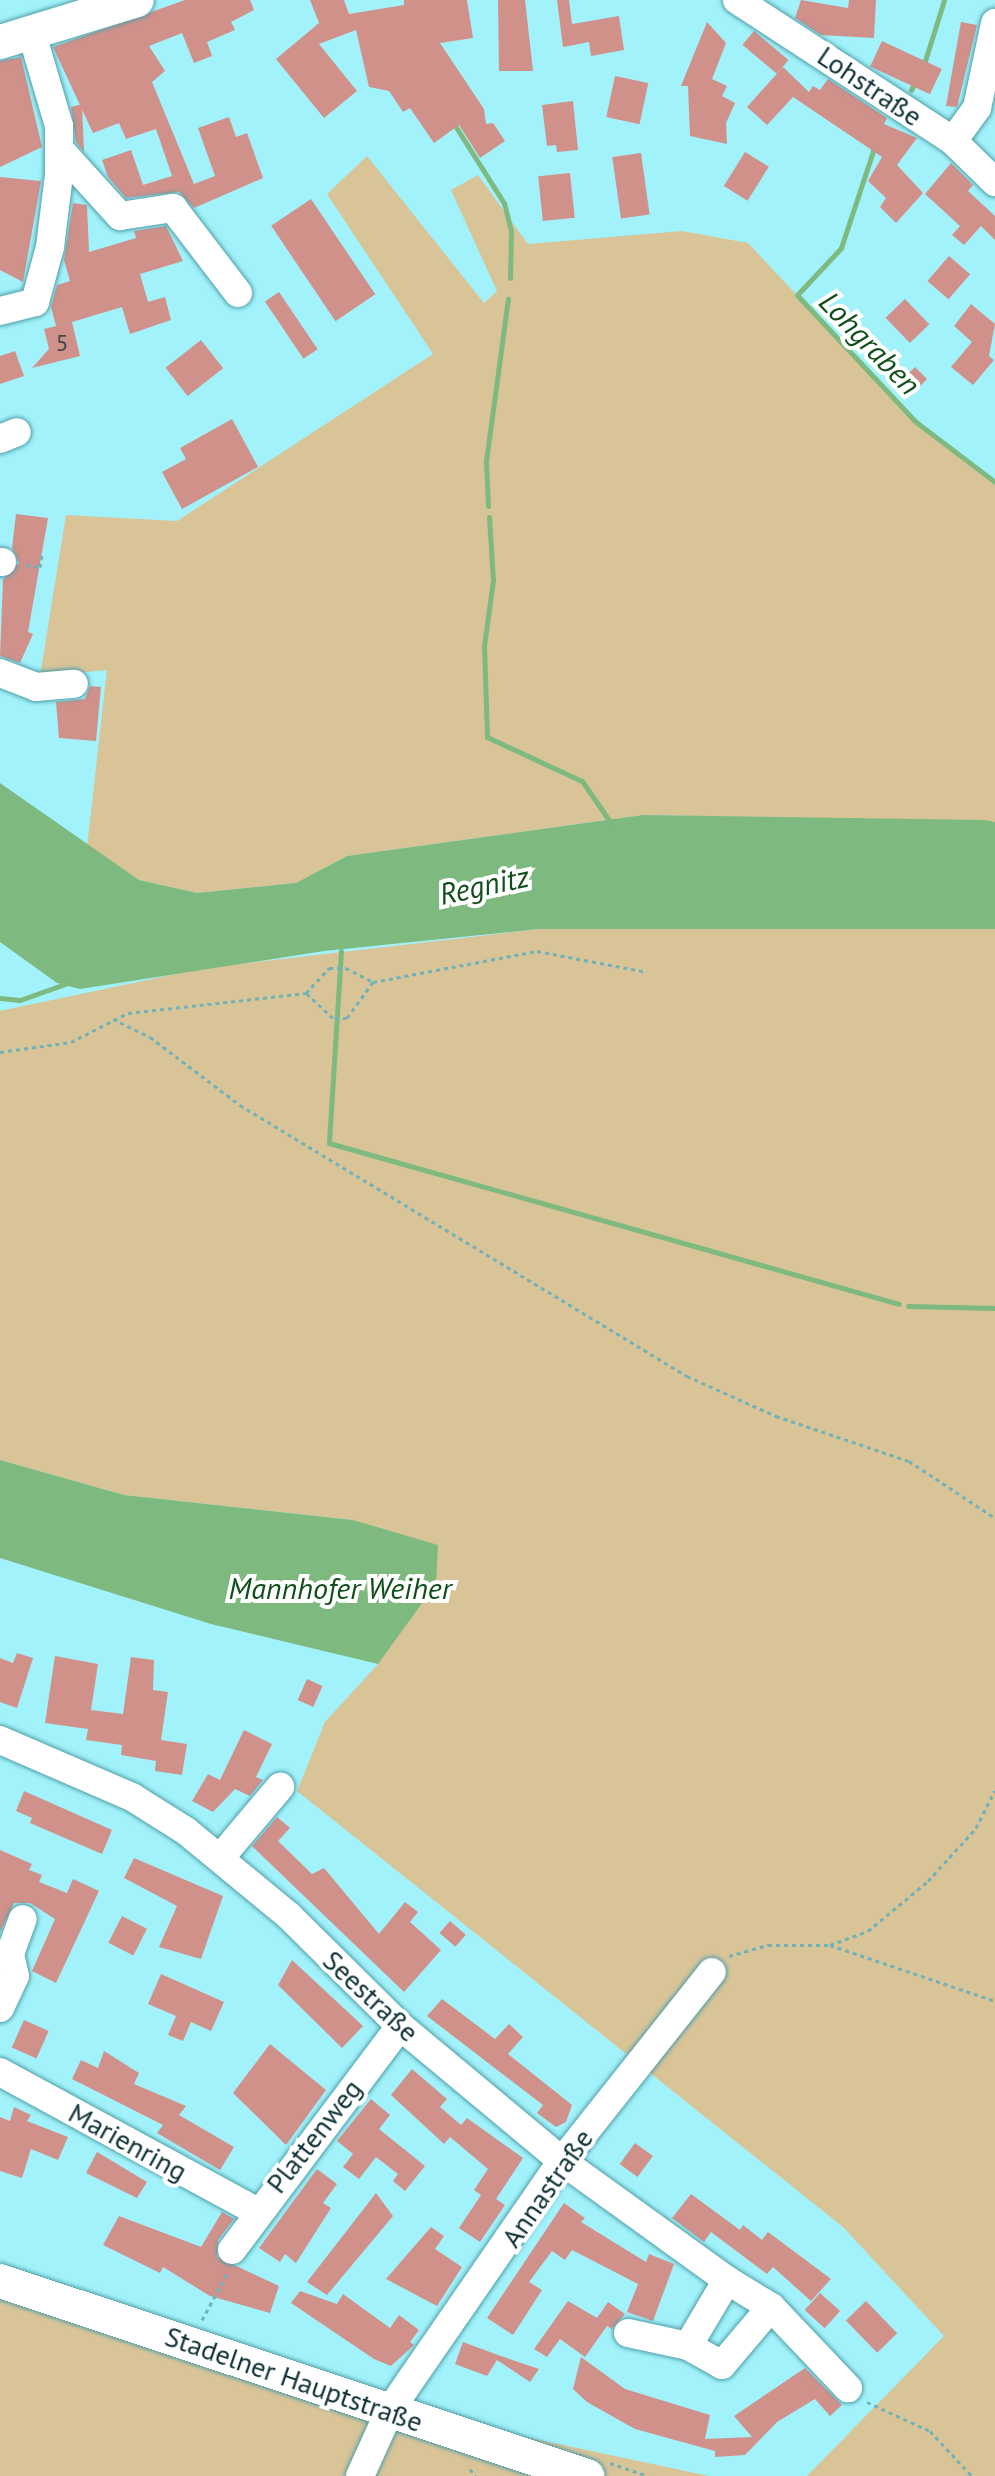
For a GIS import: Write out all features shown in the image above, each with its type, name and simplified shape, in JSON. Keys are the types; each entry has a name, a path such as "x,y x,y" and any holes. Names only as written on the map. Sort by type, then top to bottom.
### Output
{"main road":[{"path":"16,36 131,1"},
{"name":"Stadelner Hauptstraße","path":"0,2281 587,2476"}],"street":[{"name":"Lohstraße","path":"737,0 898,108 953,141 995,182"},
{"path":"953,141 986,112 995,23"},
{"path":"16,36 61,151 120,216 173,208 238,293"},
{"path":"0,311 35,302 50,247 61,151"},
{"path":"0,673 36,687 74,684"},
{"name":"Seestraße","path":"0,1740 132,1797 221,1857 400,2026 562,2161 727,2280 771,2307 848,2388"},
{"path":"221,1857 280,1787"},
{"path":"0,2008 15,1976 10,1954 23,1919"},
{"name":"Annastraße","path":"360,2476 390,2410 562,2161 712,1972"},
{"name":"Plattenweg","path":"232,2250 256,2211 400,2026"},
{"name":"Marienring","path":"0,2072 256,2211"},
{"path":"688,2346 727,2280"},
{"path":"628,2333 688,2346 722,2365 771,2307"}],"path":[{"path":"40,567 42,555"},
{"path":"0,1052 71,1042 113,1019 306,993 329,968 346,968 373,982 537,951 647,972"},
{"path":"306,993 333,1018 347,1018 373,982"},
{"path":"113,1019 150,1037 240,1105 674,1369 776,1416 916,1464 995,1518"},
{"path":"712,1972 736,1950 830,1945 868,1931 928,1881 976,1828 995,1790"},
{"path":"830,1945 995,2001"},
{"path":"198,2327 236,2258 232,2250"},
{"path":"848,2388 877,2410 930,2431 972,2476"},
{"path":"470,2469 475,2476"}],"shaded area":[{"path":"367,156 484,303 497,291 451,190 478,175 528,244 682,231 748,243 916,422 995,482 995,822 643,815 347,856 296,883 197,893 139,880 87,847 107,670 40,676 66,515 177,521 433,354 327,194"},
{"path":"970,925 995,929 995,2476 807,2476 944,2336 843,2227 297,1791 325,1722 378,1664 353,1520 124,1495 0,1460 0,1011 204,968 539,929"},
{"path":"0,2281 385,2407 709,2476 0,2476"}],"water":[{"name":"Regnitz","path":"0,783 139,880 197,893 296,883 347,856 643,815 986,820 995,822 995,929 539,929 324,951 80,989 57,983 0,942"},
{"name":"Mannhofer Weiher","path":"0,1460 124,1495 353,1520 438,1545 436,1584 378,1664 211,1624 0,1558"}],"building":[{"path":"185,0 250,0 254,10 231,22 235,30 207,42 212,56 194,63 182,33 149,46 165,71 152,82 194,184 215,176 198,128 229,117 236,137 247,133 263,178 194,208 179,192 126,198 108,177 102,160 131,150 143,185 172,176 156,129 126,139 119,123 93,133 53,47"},
{"path":"310,0 344,0 349,14 404,5 404,0 467,0 473,38 440,43 484,109 486,124 493,123 505,141 480,158 459,125 434,143 410,108 403,112 389,91 369,87 356,30 319,44 357,91 324,118 276,59 319,23"},
{"path":"498,0 525,0 533,71 499,71"},
{"path":"557,0 569,0 572,24 619,16 624,50 591,56 589,42 563,47"},
{"path":"801,0 848,8 849,0 876,0 874,38 821,35 795,18"},
{"path":"707,22 726,43 712,79 727,86 722,96 735,103 726,123 727,144 690,136 688,86 681,86"},
{"path":"961,22 977,25 957,107 946,106"},
{"path":"754,31 788,60 777,74 742,45"},
{"path":"882,41 942,69 930,94 870,66"},
{"path":"21,57 42,147 0,167 0,61"},
{"path":"783,67 809,92 813,86 820,90 828,79 887,118 884,124 917,138 897,165 923,193 896,223 880,207 886,198 868,181 882,157 793,97 767,125 747,107"},
{"path":"615,76 648,83 640,124 606,117"},
{"path":"573,101 578,150 557,152 556,145 547,146 542,105"},
{"path":"82,104 84,152 76,142 71,107"},
{"path":"745,152 769,167 748,201 724,186"},
{"path":"641,153 650,214 621,218 612,157"},
{"path":"951,163 973,185 968,191 995,216 995,240 981,226 964,245 952,235 960,226 925,194"},
{"path":"570,173 575,218 543,221 538,176"},
{"path":"0,177 41,181 23,282 0,270"},
{"path":"311,199 375,294 336,321 271,226"},
{"path":"73,203 87,205 89,252 136,238 134,231 166,226 183,261 140,274 148,302 165,297 171,320 130,334 122,307 72,322 80,356 32,368 49,349 44,329 56,326 51,307 57,285 70,281 64,260"},
{"path":"949,256 970,274 948,299 927,281"},
{"path":"279,292 318,349 303,359 265,302"},
{"path":"905,299 929,324 910,343 886,318"},
{"path":"971,304 995,324 989,356 994,360 973,385 951,367 972,342 954,326"},
{"path":"201,340 223,368 188,396 166,368"},
{"path":"15,351 24,376 0,384 0,356"},
{"path":"915,367 927,379 914,392 902,380"},
{"path":"232,419 258,467 182,509 162,472 186,459 180,448"},
{"path":"16,514 48,518 28,632 33,634 20,663 0,656 3,579 19,563 12,548"},
{"path":"90,686 101,687 96,741 59,738 56,702 85,699"},
{"path":"17,1653 33,1658 17,1708 0,1702 0,1658 13,1663"},
{"path":"55,1656 98,1664 91,1710 123,1714 131,1657 154,1660 153,1690 168,1692 161,1740 187,1744 182,1775 155,1771 156,1761 121,1755 122,1745 86,1740 88,1729 45,1723"},
{"path":"307,1679 323,1686 313,1707 298,1700"},
{"path":"244,1730 272,1744 256,1777 263,1780 250,1796 235,1789 213,1812 192,1801 208,1774 220,1780"},
{"path":"24,1791 112,1830 102,1854 30,1823 32,1818 16,1811"},
{"path":"277,1817 290,1828 278,1841 312,1874 324,1868 379,1934 405,1902 418,1912 410,1922 441,1950 404,1992 252,1846"},
{"path":"0,1850 32,1864 29,1870 42,1875 39,1882 67,1893 73,1879 99,1891 56,1983 32,1971 55,1919 30,1903 14,1903 0,1932"},
{"path":"134,1858 223,1896 201,1959 159,1947 177,1906 124,1878"},
{"path":"122,1916 147,1929 133,1955 108,1943"},
{"path":"450,1921 466,1935 455,1947 440,1933"},
{"path":"292,1960 363,2026 342,2048 278,1985"},
{"path":"161,1974 224,2002 211,2031 191,2022 183,2041 168,2035 176,2016 148,2004"},
{"path":"442,1999 495,2039 509,2024 523,2037 508,2054 572,2105 566,2122 556,2127 537,2113 543,2105 427,2016"},
{"path":"24,2020 49,2031 36,2058 12,2047"},
{"path":"270,2044 326,2090 286,2145 233,2093"},
{"path":"104,2051 139,2073 134,2084 186,2106 179,2115 234,2147 220,2170 157,2133 163,2125 72,2079 81,2060 98,2068"},
{"path":"412,2069 447,2099 440,2107 461,2125 467,2118 523,2158 496,2199 505,2205 480,2242 459,2228 481,2195 474,2190 488,2169 450,2137 444,2144 391,2095"},
{"path":"371,2099 390,2115 379,2129 425,2166 405,2191 393,2181 398,2174 376,2157 359,2179 343,2167 353,2154 337,2141"},
{"path":"14,2107 31,2115 27,2121 68,2137 58,2160 31,2149 22,2178 0,2171 0,2117 10,2121"},
{"path":"635,2143 653,2156 638,2177 620,2164"},
{"path":"97,2152 147,2182 137,2198 86,2173"},
{"path":"317,2169 337,2184 323,2203 331,2208 296,2263 285,2254 280,2262 259,2248"},
{"path":"376,2193 393,2216 327,2295 307,2282"},
{"path":"691,2194 740,2230 743,2225 762,2240 768,2232 831,2279 811,2301 773,2267 767,2274 711,2232 704,2242 672,2218"},
{"path":"564,2203 585,2218 581,2222 646,2262 649,2254 674,2264 653,2321 627,2312 638,2284 572,2250 565,2260 552,2251 529,2282 542,2290 513,2335 487,2318"},
{"path":"222,2212 234,2219 218,2240 217,2257 279,2286 270,2313 210,2296 163,2267 160,2273 103,2245 119,2216 201,2247"},
{"path":"431,2227 444,2236 435,2249 462,2267 437,2306 386,2279"},
{"path":"300,2291 337,2304 343,2294 390,2328 399,2315 419,2330 410,2342 414,2345 391,2366 374,2359 291,2303"},
{"path":"820,2293 840,2311 825,2328 805,2310"},
{"path":"568,2301 597,2318 608,2302 625,2314 612,2329 607,2326 585,2357 560,2339 547,2357 534,2349"},
{"path":"866,2301 897,2333 877,2353 846,2320"},
{"path":"463,2342 539,2369 530,2382 497,2360 487,2376 455,2364"},
{"path":"581,2357 625,2389 710,2415 705,2439 752,2437 734,2416 805,2368 842,2405 830,2416 815,2399 777,2422 745,2455 715,2457 715,2451 635,2429 587,2402 573,2389"}],"waterway":[{"name":"Lohgraben","path":"924,64 944,0"},
{"name":"Lohgraben","path":"911,90 916,80"},
{"path":"454,124 504,203 511,231 510,278"},
{"name":"Lohgraben","path":"874,148 841,248 797,295 916,422 995,482"},
{"path":"488,506 486,461 508,298"},
{"path":"489,517 493,580 484,646 487,737 582,781 611,823"},
{"path":"341,951 329,1143 899,1304"},
{"path":"0,998 20,1000 68,983"},
{"path":"908,1306 995,1308"}]}
